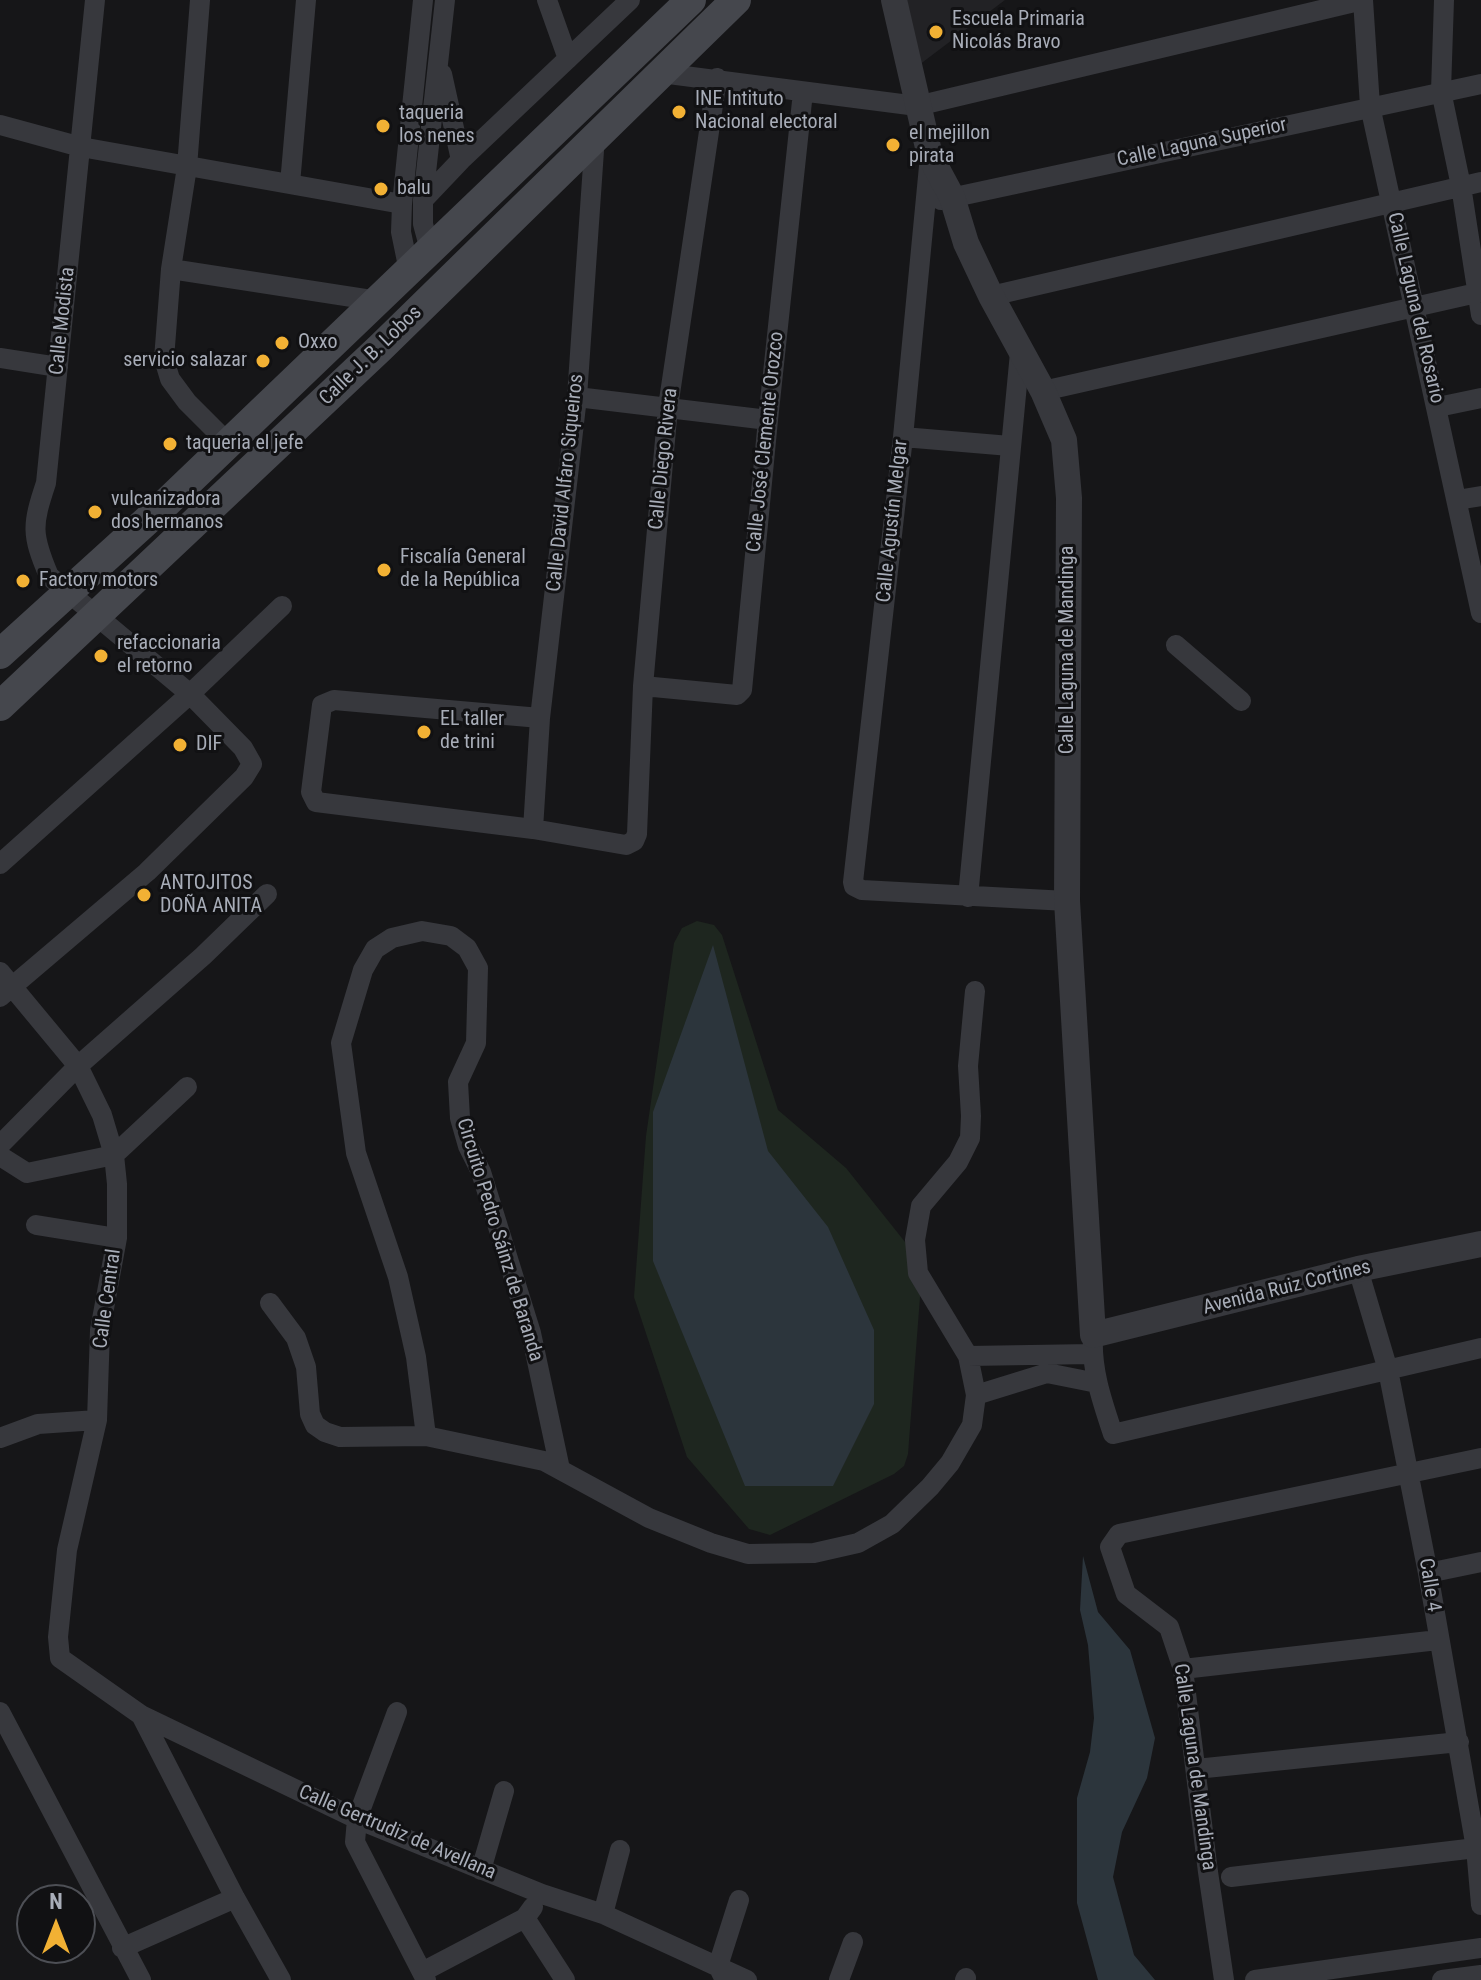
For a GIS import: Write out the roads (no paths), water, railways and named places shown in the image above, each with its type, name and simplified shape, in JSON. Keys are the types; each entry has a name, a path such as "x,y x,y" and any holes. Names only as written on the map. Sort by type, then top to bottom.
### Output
{"main road":[{"name":"Calle J. B. Lobos","path":"0,654 228,443 691,0"},
{"name":"Calle J. B. Lobos","path":"0,706 380,348 736,0"}],"street":[{"name":"Calle Modista","path":"4,986 147,872 244,777 252,764 243,748 190,694 49,576 38,549 34,518 46,483 95,0"},
{"path":"200,0 187,167 171,269 164,359 170,379 187,402 228,443"},
{"path":"290,184 306,0"},
{"path":"419,261 401,232 423,0"},
{"path":"419,261 445,0"},
{"path":"547,0 568,59"},
{"path":"423,200 630,0"},
{"name":"Calle Laguna de Mandinga","path":"894,0 930,156 952,197 966,243 991,296 1043,391 1064,440 1069,498 1067,901 1093,1344"},
{"path":"661,73 917,106 1363,0"},
{"name":"Calle Laguna del Rosario","path":"1363,0 1370,106 1480,602"},
{"path":"1444,0 1441,91 1471,184 1481,315"},
{"path":"438,58 461,160"},
{"name":"Calle Diego Rivera","path":"533,829 626,845 634,841 637,834 643,686 668,407 717,78"},
{"name":"Calle Laguna Superior","path":"925,205 1481,84"},
{"name":"Calle José Clemente Orozco","path":"643,686 737,695 742,690 803,92"},
{"path":"0,125 81,147 402,204"},
{"name":"Calle David Alfaro Siqueiros","path":"533,829 540,718 577,397 595,136"},
{"name":"Calle Agustín Melgar","path":"930,156 854,886 862,890 968,897"},
{"path":"991,296 1471,184"},
{"path":"171,269 378,301"},
{"path":"1043,391 1479,293"},
{"path":"1020,353 968,897 1067,901"},
{"path":"0,358 58,367"},
{"path":"577,397 768,420"},
{"path":"1438,407 1481,398"},
{"path":"903,437 1010,446"},
{"path":"1457,500 1481,496"},
{"path":"0,864 190,694 282,606"},
{"path":"1176,645 1241,701"},
{"path":"533,829 316,802 311,792 322,705 326,702 334,700 540,718"},
{"path":"0,1145 78,1066 203,956 267,894"},
{"name":"Circuito Pedro Sáinz de Baranda","path":"426,1436 416,1357 398,1277 356,1153 341,1043 363,970 375,949 392,938 422,931 451,936 467,948 478,968 476,1043 458,1082 460,1118 468,1146 481,1172 531,1333 560,1469"},
{"name":"Calle Central","path":"4,986 78,1066 102,1115 114,1155 117,1238 100,1330 97,1420 67,1550 58,1637 60,1658"},
{"path":"270,1303 296,1338 306,1367 310,1414 315,1425 325,1432 340,1437 426,1436 544,1461 649,1518 748,1554 814,1553 858,1543 878,1534 921,1497 950,1463 972,1425 976,1395 968,1356 918,1273 915,1240 921,1206 958,1162 970,1138 968,1066 975,991"},
{"path":"0,1156 27,1173 114,1155 187,1087"},
{"path":"36,1225 117,1238"},
{"name":"Avenida Ruiz Cortines","path":"1093,1344 1358,1269 1481,1244"},
{"name":"Calle 4","path":"1358,1269 1388,1370 1409,1474 1459,1742 1476,1848 1481,1905"},
{"path":"976,1395 1093,1344 1097,1383 1113,1434 1481,1348"},
{"path":"968,1356 1045,1364 1097,1383"},
{"path":"0,1438 38,1424 97,1420"},
{"path":"1409,1474 1481,1458"},
{"name":"Calle Laguna de Mandinga","path":"1224,1980 1183,1669 1169,1627 1126,1594 1110,1547 1119,1534 1409,1474"},
{"path":"1428,1573 1481,1562"},
{"path":"1183,1669 1438,1640"},
{"name":"Calle Gertrudiz de Avellana","path":"60,1658 141,1715 357,1819 542,1894 603,1914 721,1973 747,1980"},
{"path":"397,1712 357,1819 355,1842 424,1976 525,1918 542,1894"},
{"path":"1,1715 141,1980"},
{"path":"141,1715 281,1980"},
{"path":"1196,1769 1459,1742"},
{"path":"481,1870 504,1791"},
{"path":"1231,1877 1476,1848"},
{"path":"603,1914 620,1850"},
{"path":"122,1948 235,1898"},
{"path":"721,1973 739,1900"},
{"path":"525,1918 565,1980"},
{"path":"839,1980 853,1942"},
{"path":"1255,1980 1383,1972 1481,1948"},
{"path":"1442,1980 1481,1975"}],"place":[{"name":"Escuela Primaria Nicolás Bravo","path":"936,32"},
{"name":"INE Intituto Nacional electoral","path":"679,112"},
{"name":"taqueria los nenes","path":"383,126"},
{"name":"el mejillon pirata","path":"893,145"},
{"name":"balu","path":"381,189"},
{"name":"Oxxo","path":"282,343"},
{"name":"servicio salazar","path":"263,361"},
{"name":"taqueria el jefe","path":"170,444"},
{"name":"vulcanizadora dos hermanos","path":"95,512"},
{"name":"Fiscalía General de la República","path":"384,570"},
{"name":"Factory motors","path":"23,581"},
{"name":"refaccionaria el retorno","path":"101,656"},
{"name":"EL taller de trini","path":"424,732"},
{"name":"DIF","path":"180,745"},
{"name":"ANTOJITOS DOÑA ANITA","path":"144,895"}]}
